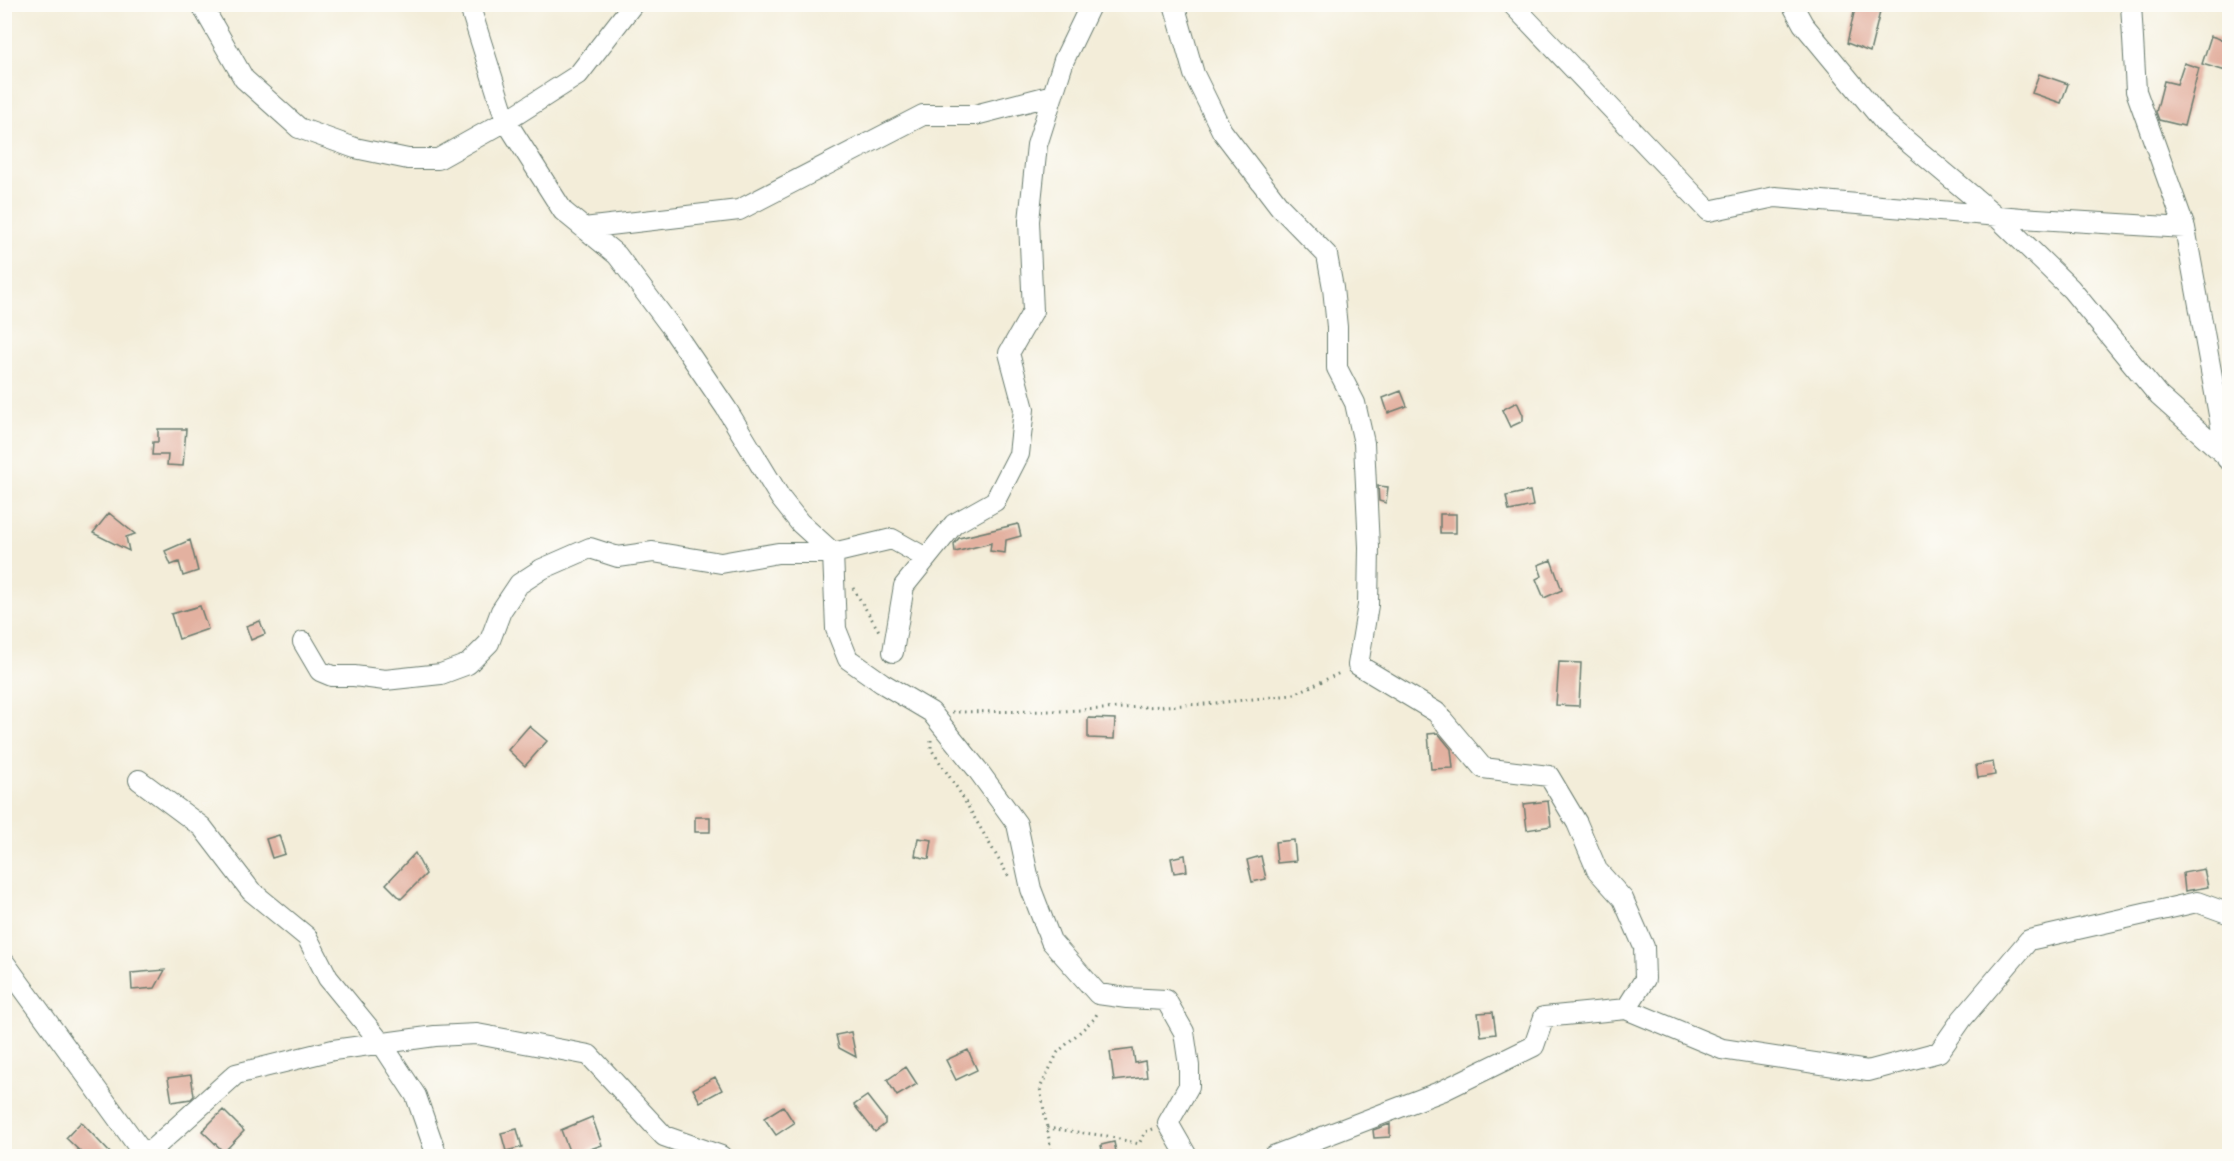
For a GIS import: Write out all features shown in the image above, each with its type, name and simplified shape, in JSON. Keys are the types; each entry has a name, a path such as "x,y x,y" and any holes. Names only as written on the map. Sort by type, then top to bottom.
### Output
{"street":[{"path":"201,4 244,79 299,128 355,148 408,159 438,159 506,121 578,75 633,4"},
{"path":"470,4 506,121 563,211 617,255 671,327 720,399 781,500 800,523 833,553 836,629 848,659 931,712 977,769 1017,824 1031,889 1051,940 1098,994 1166,1000 1184,1032 1189,1066 1189,1086 1168,1123 1187,1156"},
{"path":"893,652 904,586 954,524 994,501 1019,454 1024,410 1009,353 1033,311 1029,221 1037,145 1064,60 1091,4"},
{"path":"1174,4 1194,74 1222,131 1280,207 1327,255 1337,327 1337,368 1355,403 1364,443 1369,547 1368,605 1358,665 1436,712 1483,768 1549,776 1577,824 1597,870 1623,899 1644,947 1645,979 1626,1009"},
{"path":"1512,4 1709,211 1775,196 1995,215 2185,228"},
{"path":"1792,4 1803,24 1884,122 1995,215 2070,289 2159,396 2227,460"},
{"path":"2131,4 2136,91 2185,228 2227,460"},
{"path":"584,228 739,210 924,115 975,115 1053,95"},
{"path":"303,642 320,670 332,676 386,680 441,674 468,664 489,643 501,611 519,584 542,569 590,548 618,556 653,552 721,563 778,554 833,553 892,539 926,558"},
{"path":"139,780 202,827 251,891 307,937 327,978 382,1044 416,1096 437,1156"},
{"path":"1272,1156 1442,1091 1534,1046 1544,1017 1626,1009 1722,1049 1868,1071 1939,1052 1962,1019 2029,940 2197,902 2229,914"},
{"path":"4,962 145,1156 236,1074 333,1050 435,1036 477,1034 589,1055 664,1136 721,1156"}],"path":[{"path":"850,583 893,652"},
{"path":"1013,884 959,791 931,749 931,712 1071,711 1206,704 1292,695 1358,665"},
{"path":"1052,1156 1040,1088 1058,1052 1094,1018 1108,995"},
{"path":"1047,1128 1107,1136 1140,1144 1145,1132 1168,1123"}],"building":[{"path":"1856,4 1882,4 1870,52 1847,43"},
{"path":"2211,36 2229,42 2226,71 2202,64"},
{"path":"2184,63 2199,68 2184,126 2159,120 2156,112 2164,81 2177,84"},
{"path":"2039,74 2068,84 2061,103 2032,93"},
{"path":"1401,391 1407,406 1388,413 1383,398"},
{"path":"1517,402 1523,415 1523,421 1510,427 1502,410"},
{"path":"158,429 186,429 183,466 167,465 168,455 152,455 153,442 158,442"},
{"path":"1378,486 1388,487 1386,503 1379,501"},
{"path":"1530,491 1533,506 1509,511 1506,496"},
{"path":"109,513 135,534 126,537 129,551 93,533"},
{"path":"1440,514 1456,514 1456,533 1440,533"},
{"path":"1018,524 1021,536 1006,540 1005,553 990,551 991,543 955,552 954,544 959,538"},
{"path":"190,540 198,571 183,576 179,562 171,565 165,551"},
{"path":"1551,560 1562,590 1544,598 1536,579 1542,576 1538,565"},
{"path":"200,606 208,629 179,639 171,614"},
{"path":"260,621 265,634 251,640 246,626"},
{"path":"1559,662 1581,663 1579,706 1556,705"},
{"path":"1088,718 1115,719 1114,739 1088,738"},
{"path":"529,726 547,741 525,766 508,750"},
{"path":"1438,733 1451,749 1453,768 1431,769 1428,734"},
{"path":"1993,762 1995,775 1978,778 1976,765"},
{"path":"1548,801 1551,826 1527,830 1524,804"},
{"path":"695,817 710,817 710,832 695,832"},
{"path":"279,835 285,854 272,858 266,839"},
{"path":"918,838 932,840 929,859 915,856"},
{"path":"1294,840 1296,861 1277,863 1275,842"},
{"path":"415,853 426,874 401,899 386,884"},
{"path":"1185,855 1187,871 1174,873 1171,858"},
{"path":"1261,856 1266,879 1252,882 1247,860"},
{"path":"2204,869 2208,887 2185,891 2183,873"},
{"path":"165,970 155,988 132,990 131,973"},
{"path":"1493,1012 1496,1034 1481,1036 1478,1013"},
{"path":"851,1032 856,1057 839,1048 836,1035"},
{"path":"1133,1049 1135,1063 1145,1061 1147,1077 1114,1081 1110,1052"},
{"path":"968,1050 977,1070 956,1080 946,1060"},
{"path":"906,1067 917,1084 897,1096 887,1080"},
{"path":"191,1075 194,1096 191,1099 172,1102 168,1078"},
{"path":"715,1077 722,1090 700,1102 693,1089"},
{"path":"867,1096 885,1119 885,1124 875,1132 854,1105"},
{"path":"783,1106 794,1123 776,1135 764,1118"},
{"path":"223,1110 244,1131 224,1152 202,1131"},
{"path":"592,1117 602,1145 571,1156 561,1130"},
{"path":"81,1122 113,1156 85,1156 66,1138"},
{"path":"1390,1124 1390,1137 1374,1138 1373,1130"},
{"path":"517,1129 522,1147 506,1151 501,1133"},
{"path":"1114,1142 1117,1156 1103,1156 1101,1145"}]}
